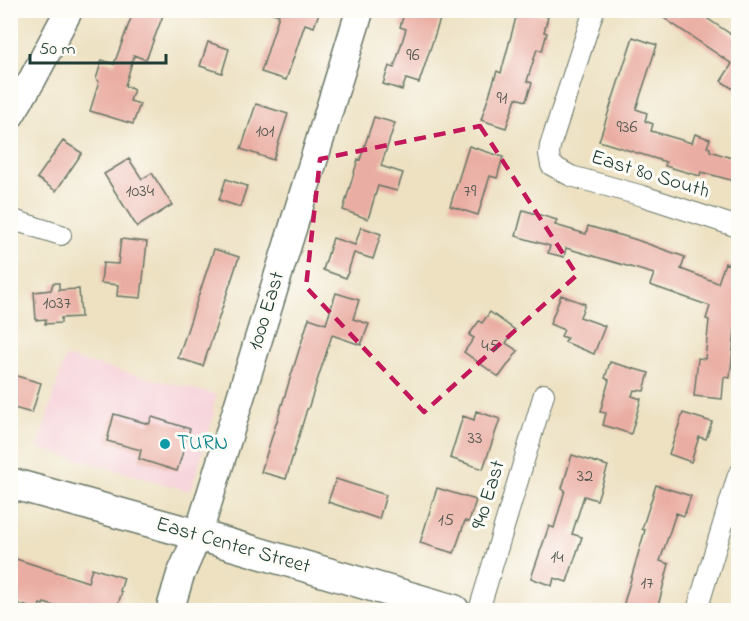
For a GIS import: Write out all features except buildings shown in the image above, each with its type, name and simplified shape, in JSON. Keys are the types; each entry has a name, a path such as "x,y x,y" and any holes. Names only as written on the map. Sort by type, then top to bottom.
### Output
{"main road":[{"name":"East Center Street","path":"10,483 198,535 388,601 454,610"}],"street":[{"name":"1000 East","path":"170,610 180,576 198,535 360,10"},
{"name":"East 80 South","path":"594,10 550,146 551,165 571,177 643,196 738,227"},
{"path":"10,116 32,80 66,11"},
{"path":"10,219 61,235"},
{"name":"940 East","path":"479,610 544,394"},
{"path":"697,610 738,475"}],"highlighted area":[{"path":"480,126 577,275 424,412 306,287 320,159"}],"shaded area":[{"path":"65,357 217,395 212,411 215,411 193,484 189,490 38,448"}],"place":[{"name":"TURN","path":"165,444"}]}
